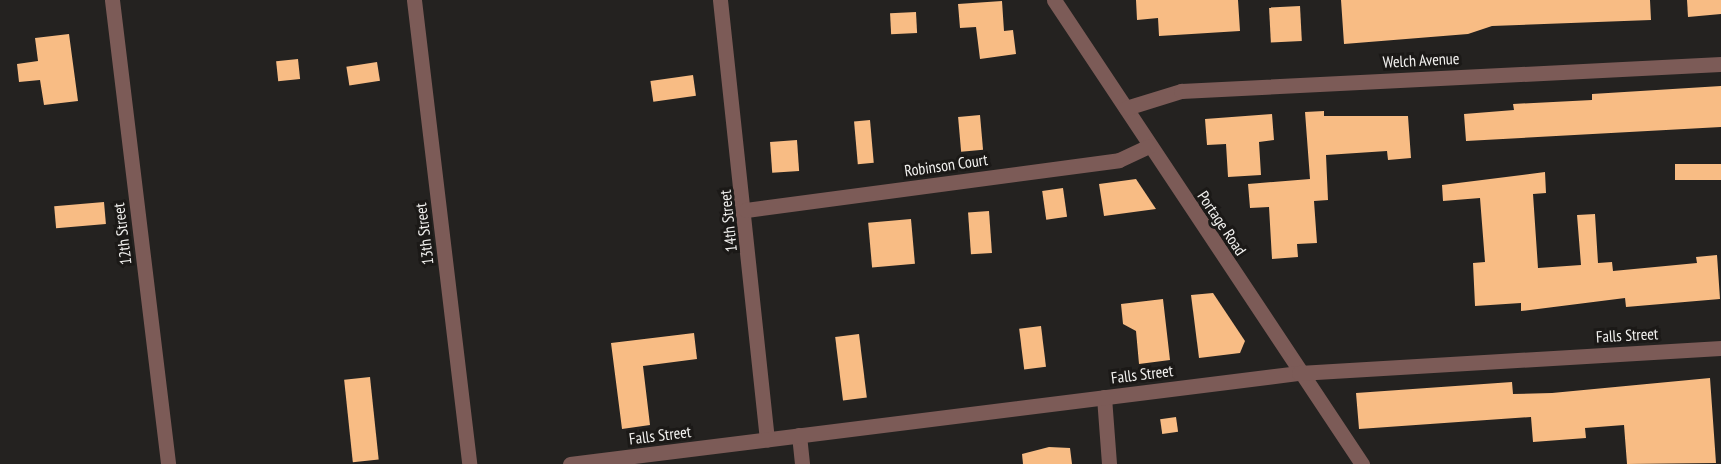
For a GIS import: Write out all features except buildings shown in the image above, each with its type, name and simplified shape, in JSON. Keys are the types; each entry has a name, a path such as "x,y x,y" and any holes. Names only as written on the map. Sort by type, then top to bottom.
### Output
{"street":[{"name":"12th Street","path":"112,0 168,464"},
{"name":"13th Street","path":"414,0 469,464"},
{"name":"14th Street","path":"720,0 746,210 767,439"},
{"name":"Portage Road","path":"1054,0 1299,373 1362,464"},
{"name":"Welch Avenue","path":"1126,108 1181,91 1721,64"},
{"name":"Robinson Court","path":"746,210 1119,160 1149,146"},
{"name":"Falls Street","path":"570,464 1299,373 1721,348"},
{"path":"1104,397 1109,464"},
{"path":"799,435 802,464"}]}
